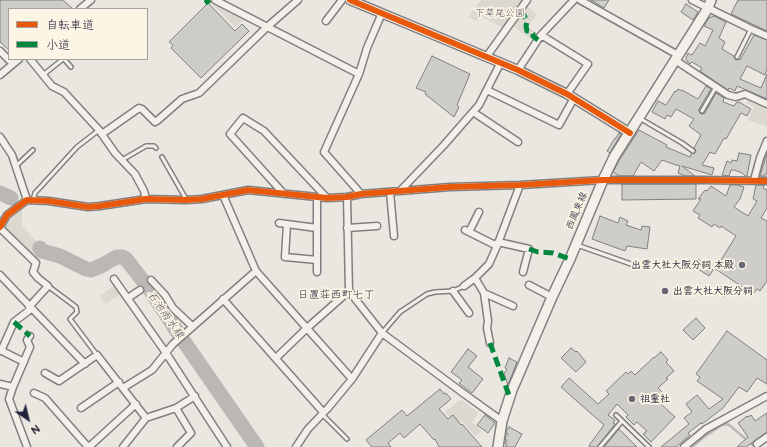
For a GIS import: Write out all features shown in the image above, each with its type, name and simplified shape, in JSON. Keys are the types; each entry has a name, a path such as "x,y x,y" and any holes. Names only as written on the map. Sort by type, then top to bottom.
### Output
{"main road":[{"name":"西鳳東線","path":"498,447 502,421 512,390 614,157 710,4"}],"street":[{"path":"81,8 91,0"},
{"path":"215,0 359,74"},
{"path":"100,132 139,108 142,109 155,122 182,99 199,93 267,27 298,0"},
{"path":"326,21 342,0"},
{"path":"350,0 518,70 571,96 630,133"},
{"path":"487,56 527,0"},
{"path":"518,70 541,35 574,0"},
{"path":"692,0 710,4 751,29 767,36"},
{"path":"583,1 677,57 728,95 736,97 745,94 767,104"},
{"path":"361,194 324,152 359,74 367,48 382,13"},
{"path":"487,90 559,125 571,96 588,64 541,35"},
{"path":"0,51 8,59"},
{"path":"9,60 13,64"},
{"path":"0,75 18,60"},
{"path":"31,60 52,86 64,92 100,132 115,153 135,174 144,191 146,199"},
{"path":"400,191 444,145 479,105 501,62"},
{"path":"473,112 518,142"},
{"path":"284,194 230,134 243,118 264,131 327,198"},
{"path":"0,137 12,154 30,200"},
{"path":"754,180 760,158 767,141"},
{"path":"24,362 0,351 14,322 30,308 48,286 33,272 36,263 0,228 7,215 30,200 49,201 88,207 146,199 202,199 248,190 327,198 450,187 520,185 603,180 767,181"},
{"path":"464,286 490,264 520,185"},
{"path":"390,192 394,236"},
{"path":"223,195 256,270 352,379"},
{"path":"317,197 317,272"},
{"path":"347,197 349,291 382,333 502,421"},
{"path":"479,212 467,231 498,244 529,249 523,272"},
{"path":"279,223 317,228"},
{"path":"287,224 285,257 317,260"},
{"path":"347,228 377,226"},
{"path":"123,388 152,370 173,344 256,270"},
{"path":"0,275 84,364"},
{"path":"475,278 484,293 490,343"},
{"path":"114,279 195,396 227,447"},
{"path":"151,280 165,295 173,308 192,326"},
{"path":"530,285 552,297"},
{"path":"128,298 140,290"},
{"path":"276,358 349,291"},
{"path":"453,291 469,313"},
{"path":"484,293 513,306"},
{"path":"223,299 323,413"},
{"path":"296,447 308,429 352,379 382,333"},
{"path":"27,447 9,399 30,348 27,340 30,336"},
{"path":"44,373 59,381 97,355 146,418"},
{"path":"81,408 118,382"},
{"path":"0,384 13,387"},
{"path":"34,393 45,398 88,447 136,404"},
{"path":"123,447 146,418 176,408 195,396"},
{"path":"684,447 706,429 767,396"},
{"path":"176,408 191,433 177,447"},
{"path":"757,444 767,437"}],"lane":[{"path":"737,57 751,29"},
{"path":"43,75 63,60"},
{"path":"65,60 71,67"},
{"path":"702,111 716,87"},
{"path":"639,118 693,151"},
{"path":"30,200 77,147 100,132"},
{"path":"122,160 146,146 154,146 156,148"},
{"path":"16,166 33,150"},
{"path":"162,157 186,200"},
{"path":"575,244 631,264"},
{"path":"48,286 76,307 77,312 70,319 97,355"},
{"path":"382,333 400,312 427,294 453,291 464,286"},
{"path":"323,413 346,439"},
{"path":"616,415 649,447"},
{"path":"600,447 622,421"}],"green space":[{"name":"下草尾公園","path":"481,0 524,0 503,28 480,16 476,21 468,17"},
{"path":"212,4 228,12 244,19 236,28"},
{"path":"527,6 537,14 528,27 538,34 533,41 513,26"},
{"path":"749,99 767,107 767,127 748,120 754,107 746,103"},
{"path":"22,209 22,225 41,247 38,250 42,255 39,260 6,229 6,225 14,215"},
{"path":"114,286 120,294 106,304 100,296"},
{"path":"462,400 479,413 472,422 482,431 475,436 462,421 456,425 445,412 458,401"}],"building":[{"path":"0,0 63,0 72,8 8,8 8,49 0,42"},
{"path":"591,0 609,0 604,8"},
{"path":"738,0 767,0 767,31 731,14"},
{"path":"208,3 235,31 242,24 249,31 201,78 171,48 173,45 169,42"},
{"path":"686,4 698,12 693,20 681,12"},
{"path":"714,16 726,22 719,38 725,42 722,49 734,56 736,60 740,60 754,35 767,40 767,69 765,75 747,66 740,79 761,88 767,74 767,99 737,86 735,91 729,88 728,90 700,71 702,68 692,62 690,64 686,60 688,53 692,55 700,43 705,46 713,30 704,26 709,18"},
{"path":"432,56 470,74 457,105 459,107 454,117 425,94 426,92 416,88"},
{"path":"706,86 711,89 699,109 701,114 705,113 716,93 724,98 723,102 734,106 739,102 751,109 747,116 741,113 726,139 724,138 715,154 710,152 702,165 714,168 712,175 682,166 695,176 686,176 678,173 680,166 662,160 654,171 641,162 633,176 619,176 613,172 639,130 667,145 666,147 690,157 691,154 695,153 696,150 694,148 701,135 689,126 694,119 676,109 671,117 667,115 665,119 652,112 658,101 666,105 678,89 698,99"},
{"path":"619,133 621,134 610,153 607,151"},
{"path":"739,153 751,155 747,176 734,170 731,170 729,176 722,175 727,161 731,163 732,160 737,161"},
{"path":"767,153 767,174 765,174 765,176 760,176"},
{"path":"622,184 696,184 696,199 622,200"},
{"path":"730,185 744,187 740,199 734,207 748,216 757,201 753,199 756,185 764,185 763,188 767,190 767,208 761,218 767,221 767,281 760,291 757,289 753,294 714,268 721,260 736,236 721,226 720,228 714,224 712,227 698,218 700,215 693,211 701,199 698,199 705,190 707,191 711,186 726,196"},
{"path":"600,216 618,223 620,217 628,221 626,225 641,230 642,226 650,227 647,249 627,246 625,251 592,239"},
{"path":"698,259 713,270 709,276 695,267 696,266 694,265"},
{"path":"721,287 728,291 724,297 718,293"},
{"path":"696,318 705,328 693,340 683,330"},
{"path":"727,331 767,360 767,384 757,378 747,392 739,387 723,408 688,433 690,435 676,447 661,447 689,424 684,418 692,412 686,404 697,395 709,409 723,399 697,381 700,377 696,374"},
{"path":"571,348 576,352 577,351 586,362 576,372 561,358"},
{"path":"468,349 477,356 468,367 483,379 472,393 459,383 462,380 451,372"},
{"path":"661,352 668,360 666,362 674,371 658,388 668,398 661,404 675,417 651,442 643,434 647,431 637,422 634,425 626,417 628,415 617,404 608,415 615,420 613,423 615,424 597,447 589,447 604,425 561,387 569,378 598,404 609,394 606,391 626,372 628,374 631,371 635,375"},
{"path":"509,358 517,362 508,385 504,374 507,369 505,368"},
{"path":"440,389 451,399 439,409 448,419 453,415 482,447 439,447 435,439 434,440 420,424 404,438 400,433 388,443 391,447 372,447 366,440 402,410 407,416"},
{"path":"767,413 767,432 746,447 737,447 748,437 738,423 747,416 748,417 751,415 755,421"},
{"path":"485,415 495,423 488,433 477,425"},
{"path":"509,427 522,434 515,447 505,447 507,440 505,440 505,438 508,434 506,432"},
{"path":"619,429 637,447 604,447"}],"waterway":[{"name":"石池雨水線","path":"0,193 11,198"},
{"name":"石池雨水線","path":"40,248 42,251 60,256 91,270 117,257 126,259 151,291 176,330 257,447"},
{"path":"692,447 722,425 728,424 755,447"}],"marked path":[{"path":"205,3 210,0"},
{"path":"519,11 524,15 527,22 527,31 530,31 538,40"},
{"path":"529,249 538,252 553,253 570,259"},
{"path":"14,322 30,336"},
{"path":"490,343 510,398"}],"cycle path":[{"path":"350,0 518,70 567,94 630,133"},
{"path":"0,227 7,215 27,200 49,201 88,207 146,199 202,199 248,190 327,198 450,187 520,185 603,180 767,181"}],"place":[{"name":"出雲大社大阪分祠 本殿","path":"742,265"},
{"name":"出雲大社大阪分祠","path":"665,291"},
{"name":"祖霊社","path":"632,399"}],"district":[{"name":"日置荘西町七丁","path":"336,295"}]}
